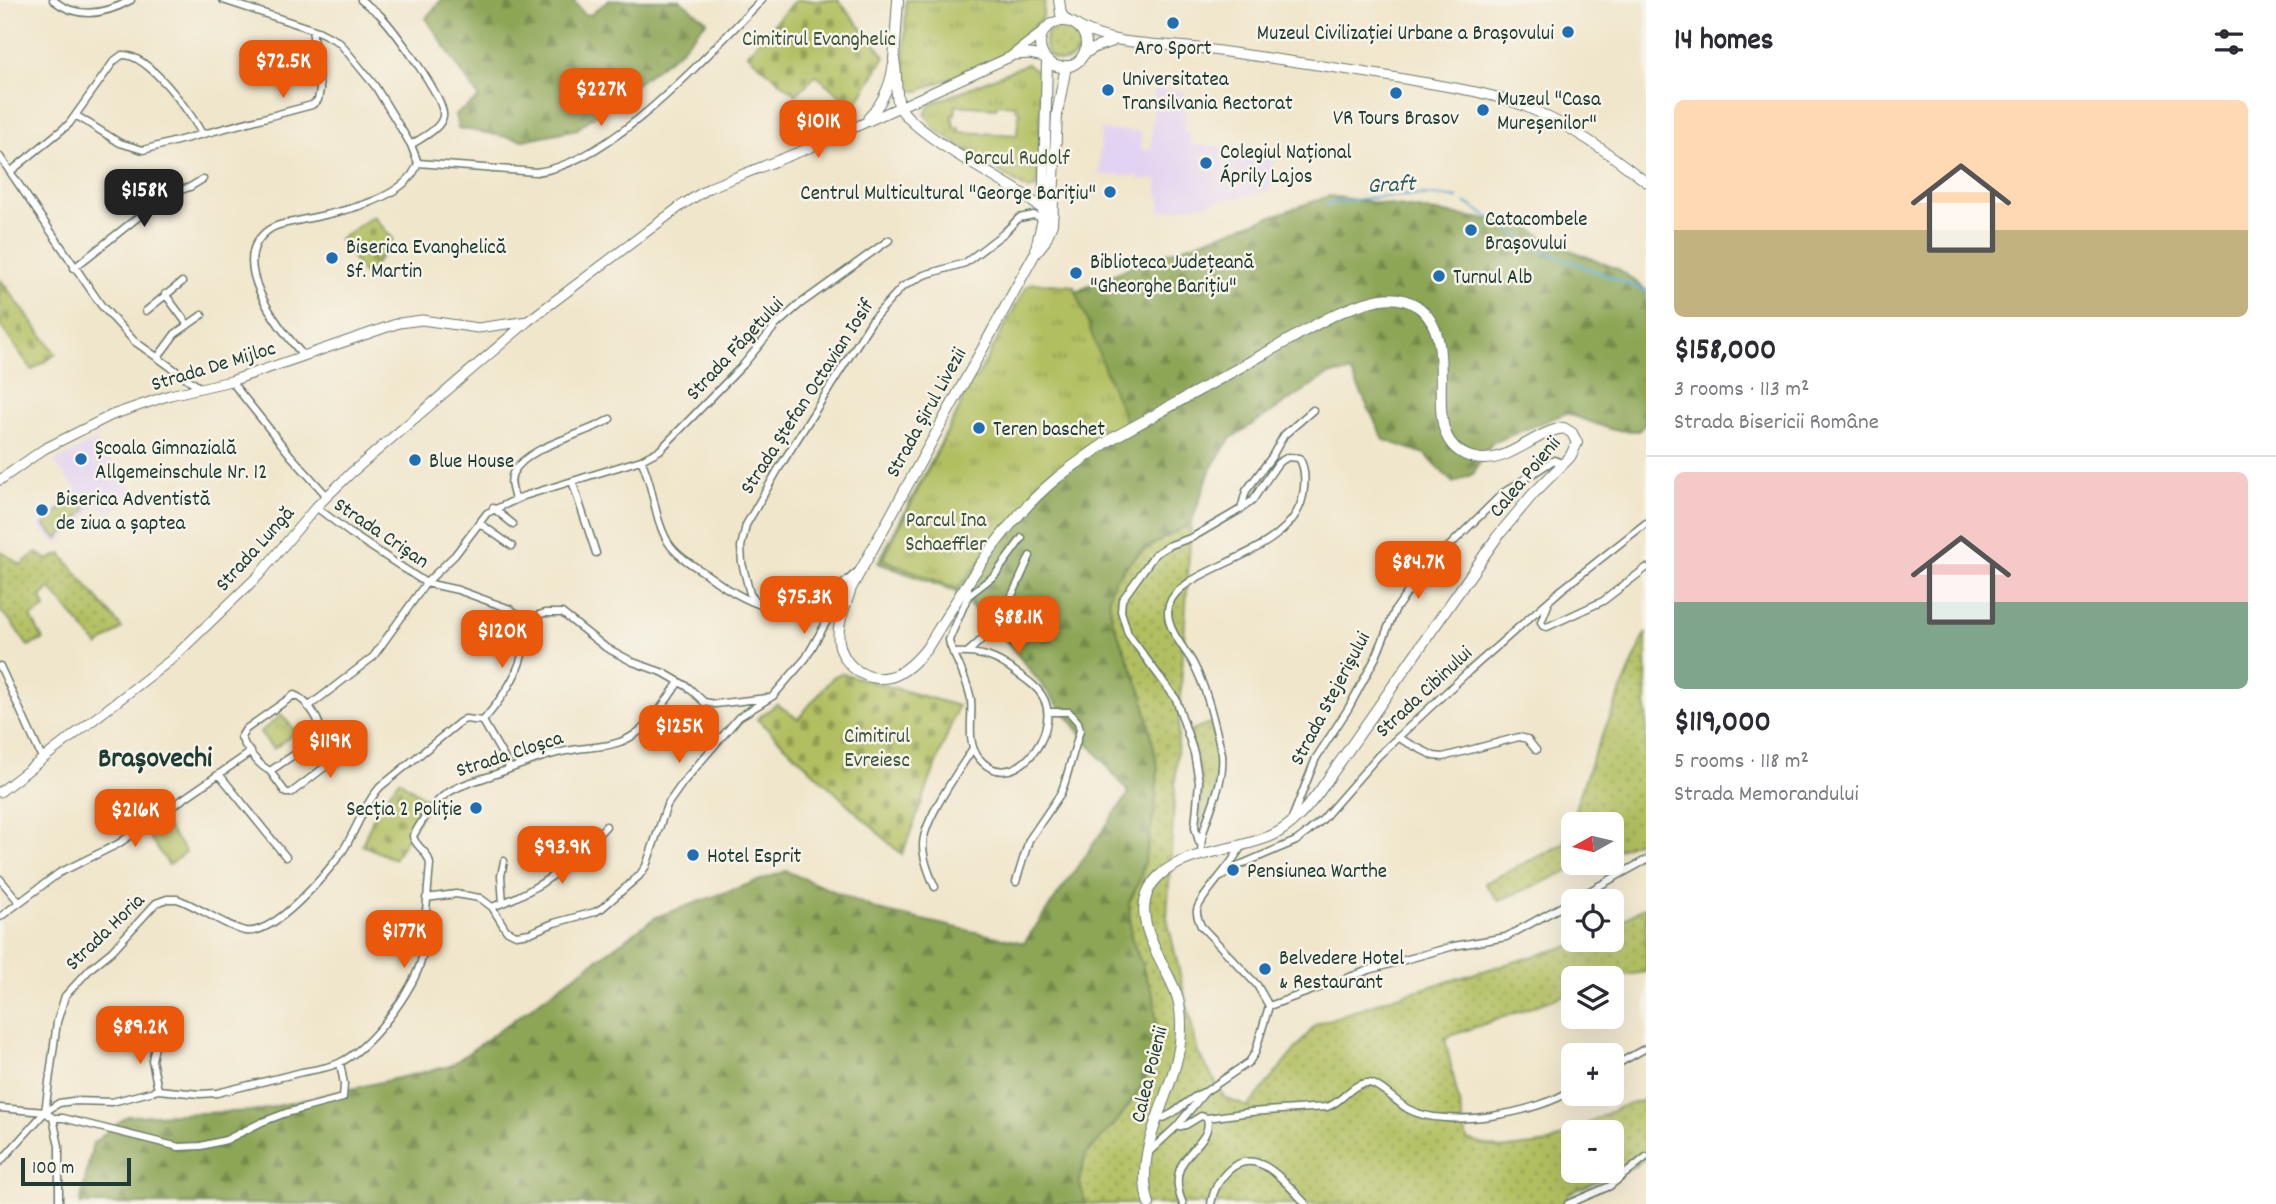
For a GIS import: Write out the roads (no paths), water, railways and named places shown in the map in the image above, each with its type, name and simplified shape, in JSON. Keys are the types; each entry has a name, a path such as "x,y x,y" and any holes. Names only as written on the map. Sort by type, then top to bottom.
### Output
{"main road":[{"path":"866,121 881,103 890,82 898,0"},
{"path":"1010,57 1024,53 1046,59 1055,65 1066,66 1079,60 1086,42 1084,35 1061,14 1059,0"},
{"path":"1010,57 1054,23 1072,23 1098,37 1114,41 1178,45 1402,78 1495,97 1536,111 1601,147 1646,182"},
{"path":"1043,32 1040,45 1046,59 1048,192"},
{"path":"1083,54 1114,41"},
{"name":"Strada Lungă","path":"0,792 172,659 259,575 327,496 494,350 528,321 701,193 809,148 1010,57"},
{"path":"894,60 899,106 911,120 1023,194 1046,214"},
{"path":"1048,192 1066,66"},
{"path":"1023,194 1048,192"},
{"name":"Strada Șirul Livezii","path":"848,586 861,568 1049,232 1046,214 1048,192"},
{"name":"Calea Poienii","path":"848,586 840,624 839,643 842,652 858,672 871,677 886,678 901,673 917,660 998,539 1056,479 1114,438 1328,319 1378,299 1398,298 1416,306 1437,331 1441,350 1441,416 1447,435 1458,449 1472,457 1489,459 1508,454 1551,431 1564,428 1572,433 1577,443 1574,452 1532,494 1504,529 1319,792 1289,825 1273,835 1175,865 1157,877 1151,885 1145,905 1146,927 1175,989 1181,1026 1173,1069 1147,1154"},
{"name":"Strada De Mijloc","path":"0,480 26,460 77,432 129,409 199,387 231,381 412,320 478,328 492,327"},
{"name":"Strada Lungă","path":"492,327 528,321"},
{"path":"492,327 494,350"},
{"path":"1147,1154 1145,1177 1149,1204"}],"street":[{"path":"53,0 78,12 100,13 131,0"},
{"path":"223,0 312,29 339,42 375,86 411,145 418,163 412,175 391,192 346,209 280,225 269,229 258,240 252,258 256,281 277,323 303,355"},
{"path":"361,0 393,30 442,107 444,115 441,122 411,145"},
{"path":"418,163 536,172 554,168 636,121 762,0"},
{"path":"77,116 132,148 154,148 315,104 320,96 320,89 312,29"},
{"path":"10,172 77,116 114,61 127,54 148,68 171,89 184,104 202,134"},
{"path":"0,157 101,305 123,330 199,387"},
{"path":"74,268 166,195 190,187 203,179"},
{"name":"Strada Ștefan Octavian Iosif","path":"758,604 750,594 742,563 741,547 746,525 873,319 902,287 924,275 965,263 1023,216 1046,214"},
{"name":"Strada Făgetului","path":"308,707 373,657 426,583 436,576 478,523 494,508 641,460 660,450 743,365 776,326 800,304 889,240"},
{"path":"146,311 182,282"},
{"path":"165,294 188,325"},
{"path":"158,357 175,334 202,315"},
{"path":"231,381 327,496"},
{"path":"1241,509 1246,491 1271,458 1284,435 1313,411"},
{"path":"515,500 511,481 513,472 527,459 551,445 610,419"},
{"path":"1199,842 1219,791 1222,754 1202,683 1172,629 1168,618 1168,605 1188,582 1261,547 1290,520 1303,499 1303,464 1299,458 1287,457 1278,463 1252,501 1241,509 1193,537 1155,554 1122,600 1121,611 1128,634 1172,692 1180,709 1198,772 1195,827 1202,856"},
{"path":"641,460 652,485 660,522 672,548 721,585 769,609 809,607 848,586"},
{"name":"Strada Stejerișului","path":"1289,825 1317,758 1376,657 1395,610 1419,576 1503,494 1554,460 1564,464"},
{"path":"572,481 596,553"},
{"name":"Strada Crișan","path":"316,507 426,583 447,586 484,599 510,609 525,619"},
{"path":"494,508 513,524"},
{"path":"478,523 512,546"},
{"name":"Strada Cibinului","path":"1221,877 1240,865 1296,841 1308,832 1378,757 1469,671 1646,523"},
{"path":"968,596 995,575 1022,538"},
{"path":"968,652 988,636 1002,617 1030,556"},
{"path":"1551,600 1541,616 1542,626 1554,624 1603,601 1646,568"},
{"path":"953,653 968,652 1001,660 1036,688 1044,698 1048,712 1041,741 1019,767 1004,771 990,768 977,756 973,748 971,699 953,653 950,645 950,633 968,596 968,583"},
{"path":"426,898 468,894 480,898 492,907 506,930 516,935 595,912 639,876 651,858 664,814 676,791 739,717 772,697 814,645 848,586"},
{"path":"510,768 483,721 501,699 519,669 525,647 525,619 545,613 562,613 605,647 679,682 710,704 772,697"},
{"path":"0,666 42,758"},
{"name":"Strada Cloșca","path":"45,1112 53,1105 65,1101 113,1101 158,1090 212,1094 340,1063 374,1033 405,998 422,958 429,859 424,849 414,841 414,834 432,807 446,793 510,768 550,755 612,745 629,738 656,714 679,682"},
{"path":"294,695 299,696 308,707 321,730 334,735 342,746 343,753 291,793 286,793 241,737 246,729 294,695"},
{"path":"1016,883 1029,840 1061,793 1080,730 1079,722 1069,712 1048,712"},
{"name":"Strada Horia","path":"45,1112 57,1021 65,996 90,968 121,942 156,903 177,899 247,931 260,930 271,925 289,912 339,855 372,796 380,787 460,722 465,719 483,721"},
{"path":"270,771 298,752 321,730"},
{"path":"1398,738 1434,757 1462,753 1519,737 1528,738 1536,750"},
{"path":"935,887 924,857 926,825 973,748"},
{"path":"0,917 74,865 118,844 251,752"},
{"path":"219,774 286,856"},
{"path":"492,907 534,889 562,870 582,854 606,826"},
{"path":"1157,1120 1176,1113 1190,1099 1249,1062 1255,1054 1269,1006 1257,985 1201,926 1198,919 1198,906 1242,845"},
{"path":"1269,1006 1369,970 1454,946 1506,937 1646,860"},
{"path":"503,904 501,876 505,861"},
{"path":"0,878 19,902"},
{"path":"155,1047 152,1060 158,1090"},
{"path":"1624,1060 1646,1048"},
{"path":"0,1108 45,1112 53,1118 63,1118 179,1147 201,1146 226,1140 286,1113 339,1101 344,1093 340,1063"},
{"path":"1176,1127 1186,1125 1199,1117 1328,1107 1352,1089 1366,1083 1378,1086 1408,1110 1450,1120 1530,1107 1561,1095"},
{"path":"1147,1154 1176,1127 1205,1091"},
{"path":"0,1163 45,1112"},
{"path":"53,1118 59,1146 59,1204"},
{"path":"1183,1204 1178,1181 1181,1166 1187,1154 1204,1137 1209,1124 1208,1118"},
{"path":"1569,1204 1610,1186 1646,1157"},
{"path":"1211,1204 1215,1189 1226,1173 1242,1163 1252,1162 1259,1162 1272,1170 1306,1204"}],"waterway":[{"name":"Graft","path":"1327,204 1392,196 1458,198"},
{"name":"Graft","path":"1466,203 1541,250 1646,291"}],"place":[{"name":"Aro Sport","path":"1173,23"},
{"name":"Muzeul Civilizației Urbane a Brașovului","path":"1568,32"},
{"name":"Universitatea Transilvania Rectorat","path":"1108,90"},
{"name":"VR Tours Brasov","path":"1396,93"},
{"name":"Muzeul \"Casa Mureșenilor\"","path":"1483,110"},
{"name":"Colegiul Național Áprily Lajos","path":"1206,163"},
{"name":"Centrul Multicultural \"George Barițiu\"","path":"1110,192"},
{"name":"Catacombele Brașovului","path":"1471,230"},
{"name":"Biserica Evanghelică Sf. Martin","path":"332,258"},
{"name":"Biblioteca Județeană \"Gheorghe Barițiu\"","path":"1076,273"},
{"name":"Turnul Alb","path":"1439,276"},
{"name":"Teren baschet","path":"979,428"},
{"name":"Școala Gimnazială Allgemeinschule Nr. 12","path":"81,459"},
{"name":"Blue House","path":"415,460"},
{"name":"Biserica Adventistă de ziua a șaptea","path":"42,510"},
{"name":"Secția 2 Poliție","path":"476,808"},
{"name":"Hotel Esprit","path":"693,855"},
{"name":"Pensiunea Warthe","path":"1233,870"},
{"name":"Belvedere Hotel & Restaurant","path":"1265,969"}],"district":[{"name":"Brașovechi","path":"155,756"}],"park label":[{"name":"Cimitirul Evanghelic","path":"819,38"},
{"name":"Parcul Rudolf","path":"1017,157"},
{"name":"Parcul Ina Schaeffler","path":"946,531"},
{"name":"Cimitirul Evreiesc","path":"877,747"}]}
